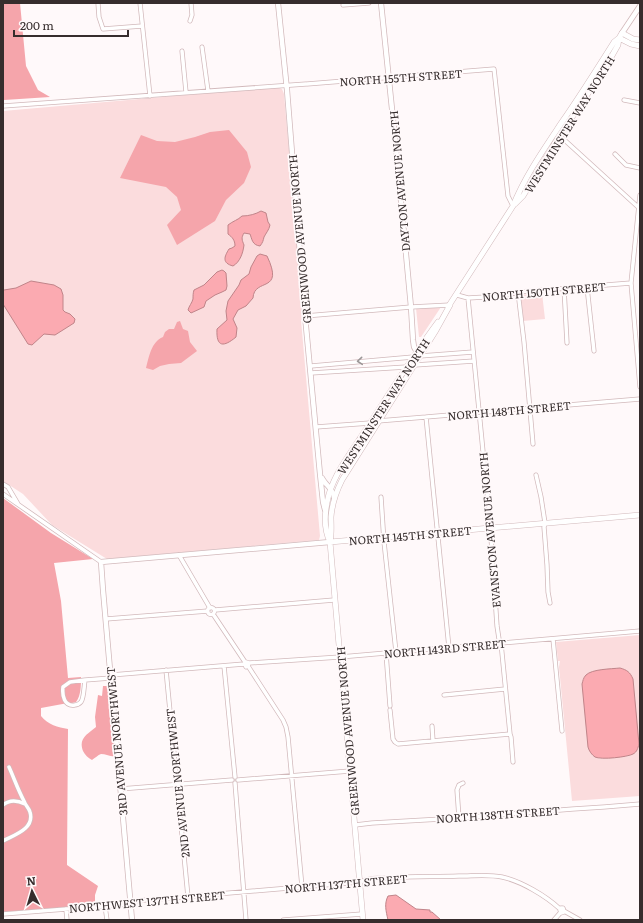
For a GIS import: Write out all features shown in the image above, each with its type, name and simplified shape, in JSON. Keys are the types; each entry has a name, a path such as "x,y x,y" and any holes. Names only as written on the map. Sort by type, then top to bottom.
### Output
{"main road":[{"name":"WESTMINSTER WAY NORTH","path":"326,512 331,489 341,469 406,367 435,332 450,305 513,206 519,190 555,131 614,42 622,33"},
{"path":"622,33 633,39 640,40"},
{"name":"WESTMINSTER WAY NORTH","path":"513,206 523,196 560,135 605,68 618,45 619,38"},
{"path":"619,38 630,44 640,46"},
{"name":"WESTMINSTER WAY NORTH","path":"334,499 342,480 378,421 415,365 416,355"},
{"name":"GREENWOOD AVENUE NORTH","path":"334,499 331,515 332,534 330,542 363,920"},
{"name":"GREENWOOD AVENUE NORTH","path":"326,512 326,535 330,542"},
{"name":"NORTH 145TH STREET","path":"330,542 640,515"}],"street":[{"path":"98,3 99,17 103,29 142,26"},
{"path":"140,3 150,96"},
{"path":"190,21 192,15 191,3"},
{"name":"GREENWOOD AVENUE NORTH","path":"278,3 287,86 320,474 326,512"},
{"path":"343,5 368,3"},
{"name":"DAYTON AVENUE NORTH","path":"381,3 413,340 416,355"},
{"name":"WESTMINSTER WAY NORTH","path":"622,33 640,6"},
{"path":"202,47 208,91"},
{"path":"182,51 186,92"},
{"name":"NORTH 155TH STREET","path":"3,106 287,86 494,69 508,196 513,206"},
{"path":"624,100 640,103"},
{"path":"555,131 638,207"},
{"path":"615,154 626,165 640,168"},
{"path":"640,195 631,283 638,339 640,387"},
{"name":"NORTH 150TH STREET","path":"457,295 468,298 503,296 518,292 631,283"},
{"path":"587,287 594,351"},
{"path":"564,288 566,343"},
{"path":"518,292 533,444"},
{"name":"EVANSTON AVENUE NORTH","path":"468,298 490,528 497,626 501,643 513,762"},
{"path":"306,316 450,305"},
{"path":"311,366 416,355 473,352"},
{"path":"376,360 377,369"},
{"path":"415,365 474,361"},
{"path":"327,364 328,372"},
{"path":"311,373 406,367"},
{"name":"NORTH 148TH STREET","path":"378,421 640,399"},
{"path":"426,417 449,648"},
{"path":"316,427 370,423"},
{"name":"GREENWOOD AVENUE NORTH","path":"320,474 324,482 334,493 334,499"},
{"path":"536,475 545,523 544,527 550,603"},
{"path":"3,484 8,487 18,505"},
{"path":"3,494 101,562"},
{"path":"381,497 396,652"},
{"name":"NORTH 145TH STREET","path":"101,562 330,542"},
{"path":"179,555 209,609"},
{"name":"3RD AVENUE NORTHWEST","path":"101,562 132,920"},
{"path":"214,612 334,600"},
{"path":"106,619 213,608 214,612 286,727 302,887"},
{"name":"NORTH 143RD STREET","path":"84,680 166,670 340,657 640,631"},
{"path":"554,639 562,731"},
{"path":"386,653 393,739 395,742 401,744 510,734"},
{"path":"224,666 246,920"},
{"name":"2ND AVENUE NORTHWEST","path":"166,670 188,897"},
{"path":"84,680 81,702 78,705 73,706 67,703 64,700 63,693 65,685 70,682 84,680"},
{"path":"444,695 505,689"},
{"path":"432,726 433,741"},
{"path":"3,841 18,834 28,826 31,815 9,767"},
{"path":"120,789 350,771"},
{"path":"459,818 457,790 458,786 463,783"},
{"path":"3,805 15,800 25,804"},
{"name":"NORTH 138TH STREET","path":"355,825 640,804"},
{"name":"NORTH 137TH STREET","path":"244,892 360,882 366,879 400,877 474,875 502,877 538,892 553,902 562,911 580,920"},
{"name":"NORTHWEST 137TH STREET","path":"3,914 105,906 134,901 244,892"},
{"path":"105,906 107,920"},
{"path":"66,909 67,920"},
{"path":"554,920 562,911"},
{"path":"284,920 362,914"}],"shaded area":[{"path":"3,3 20,3 26,66 38,90 50,97 4,100"},
{"path":"276,87 282,89 284,94 304,319 301,320 320,536 319,540 107,559 52,525 23,494 3,481 3,111"},
{"path":"229,130 247,152 251,167 244,183 226,200 215,221 177,245 167,225 181,210 177,197 166,187 120,178 141,135 157,141 175,142 210,132"},
{"path":"261,211 266,213 270,225 262,243 260,246 255,244 250,234 244,233 242,236 244,245 241,257 233,266 229,265 225,257 229,249 235,246 233,239 228,234 228,225 242,216 252,215"},
{"path":"260,254 267,256 272,268 273,276 271,280 258,288 253,298 246,306 238,310 233,319 237,328 236,337 228,343 219,343 217,329 227,320 226,311 228,301 241,280 249,274 257,256"},
{"path":"222,270 226,273 226,290 206,301 204,307 191,313 188,310 193,299 194,290 204,285 217,272"},
{"path":"31,281 54,285 61,289 63,295 63,310 75,319 74,323 55,335 44,334 32,345 28,344 3,304 4,290 16,288"},
{"path":"542,293 545,319 523,321 520,295"},
{"path":"441,307 421,337 419,337 416,308"},
{"path":"180,321 183,329 188,331 190,342 197,351 181,363 160,366 153,370 146,368 153,346 163,337 165,332 169,329 174,329 177,322"},
{"path":"3,498 51,533 93,559 54,563 61,601 68,678 81,677 81,687 79,697 76,702 41,708 41,716 50,724 68,729 67,865 98,886 95,895 95,905 3,912"},
{"path":"640,635 640,796 572,801 559,667 560,661 558,661 556,642","holes":["590,672 638,748 629,756 600,759 592,755 583,679"]},
{"path":"620,668 628,672 633,679 639,744 638,748 633,754 614,758 598,758 593,755 588,747 582,684 584,677 589,673"},
{"path":"103,686 110,686 115,754 112,756 101,754 92,760 84,752 82,743 87,734 96,727 95,717 98,695 102,696"},
{"path":"396,895 416,909 430,910 430,912 441,920 388,920 386,902 388,896"}]}
